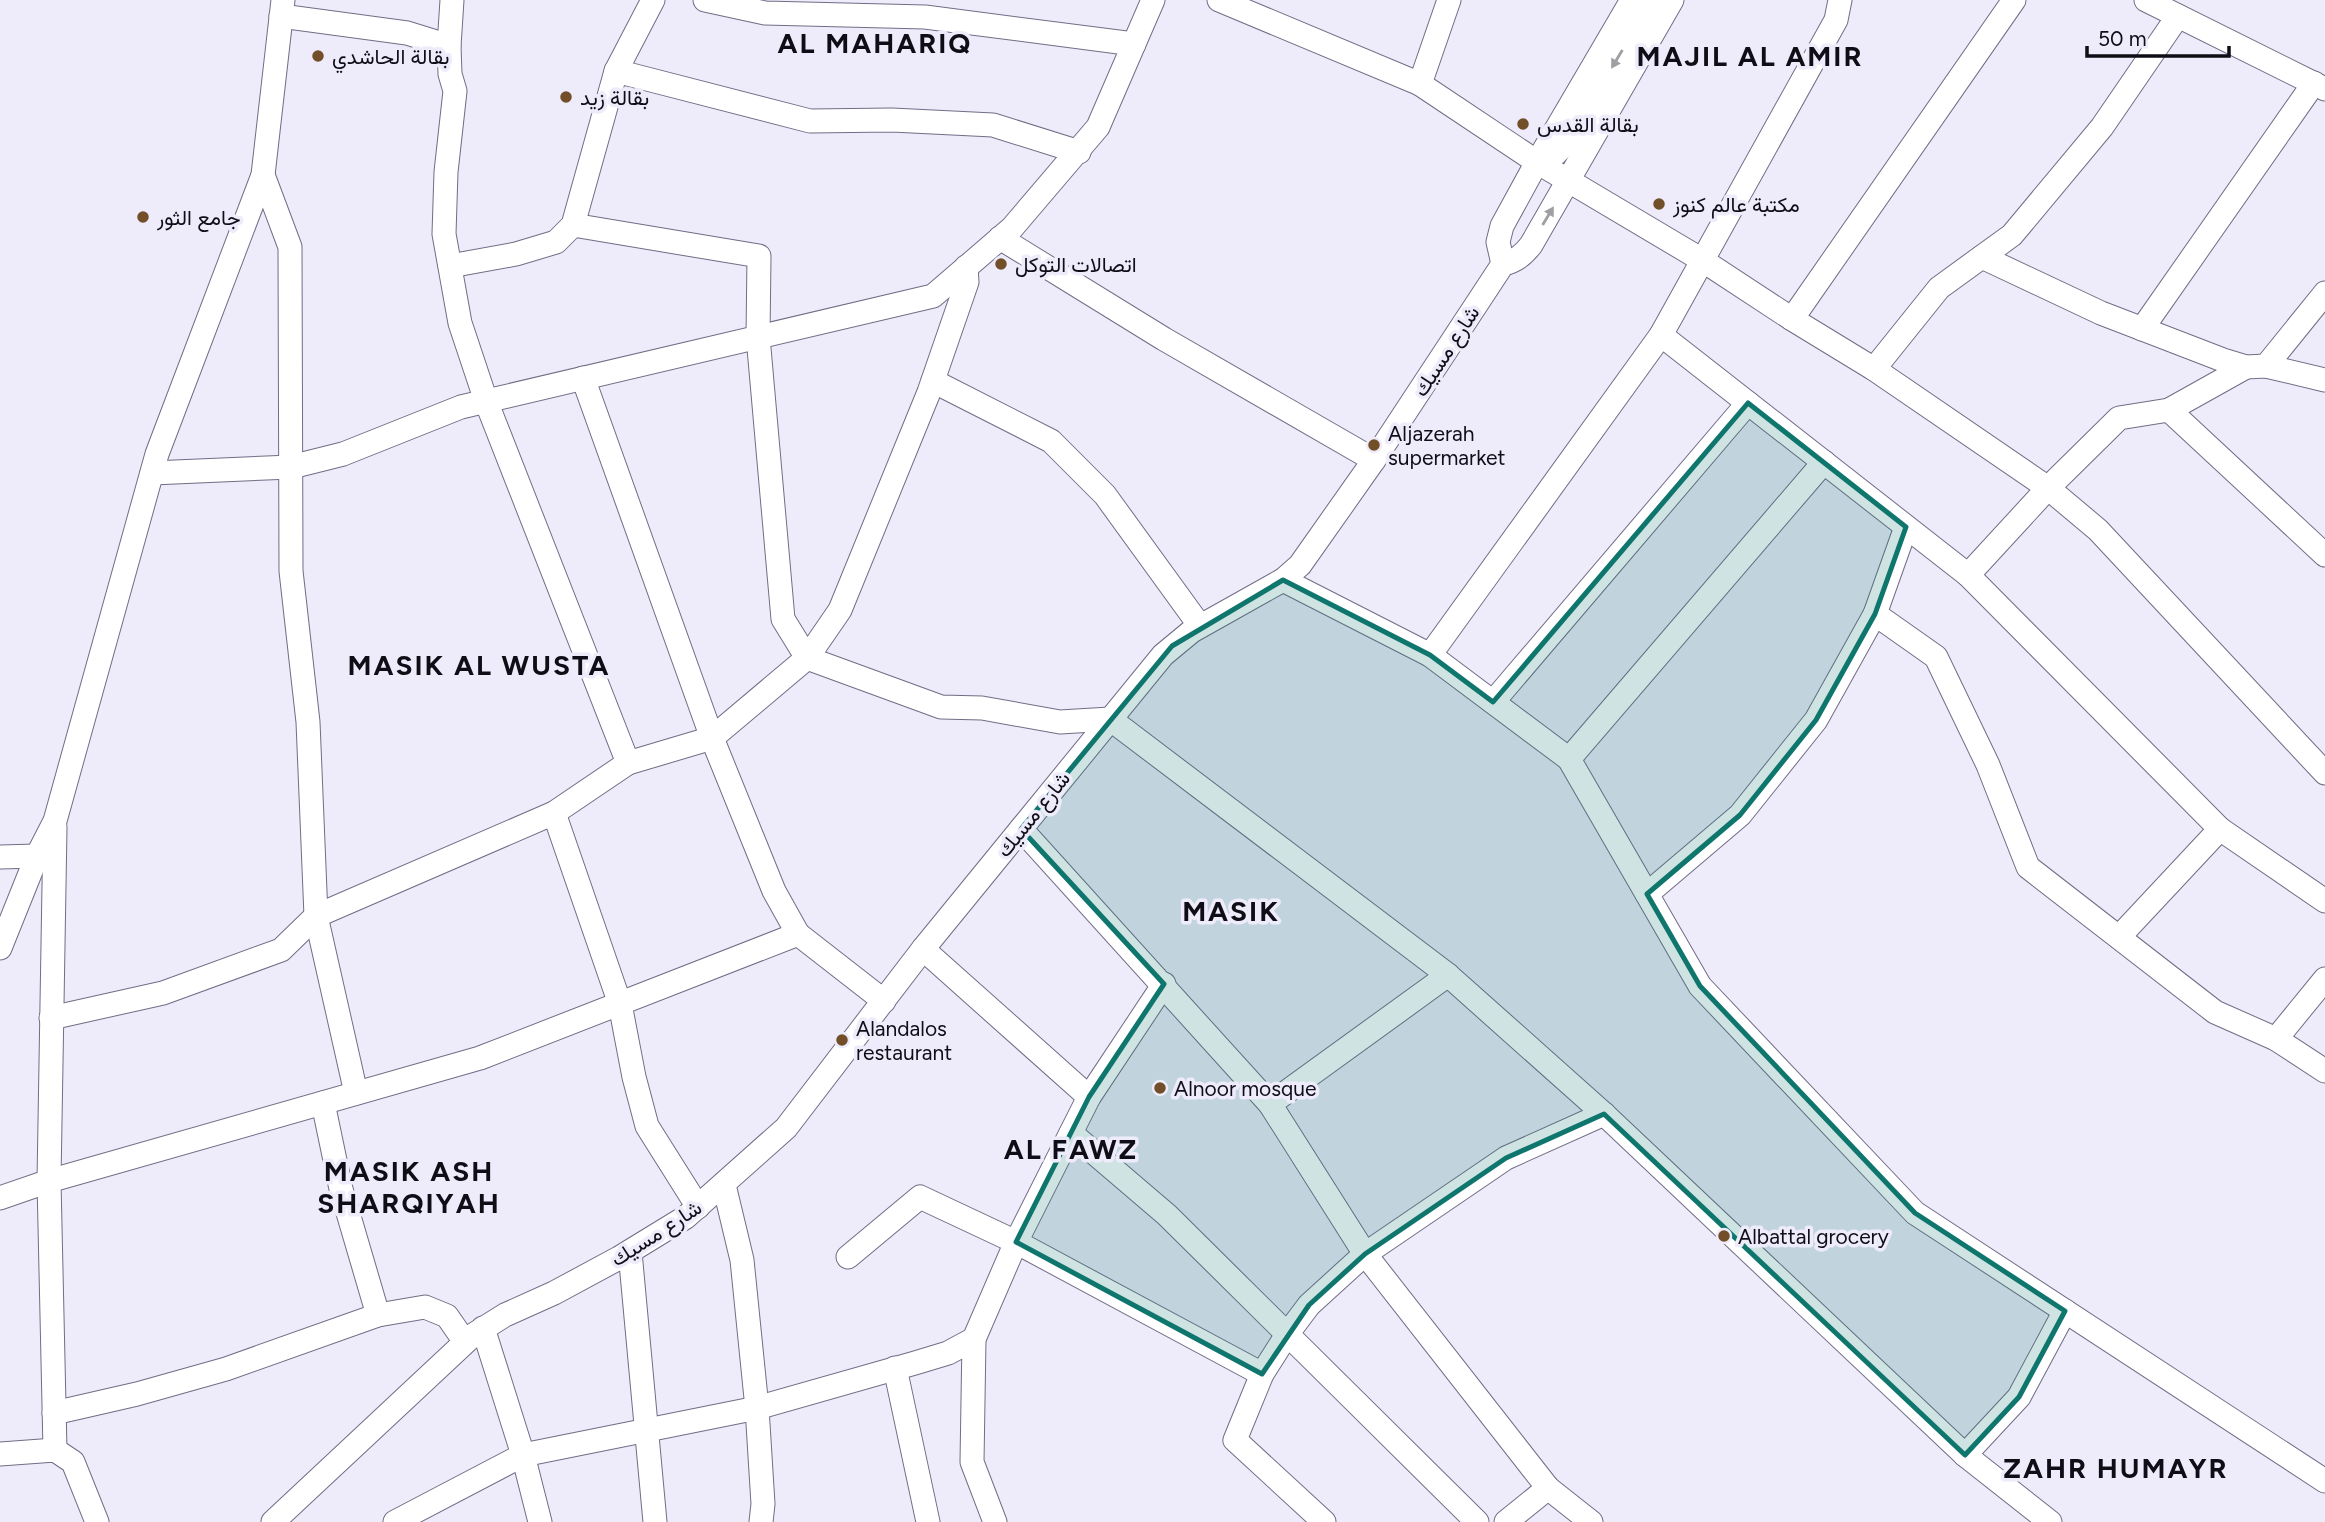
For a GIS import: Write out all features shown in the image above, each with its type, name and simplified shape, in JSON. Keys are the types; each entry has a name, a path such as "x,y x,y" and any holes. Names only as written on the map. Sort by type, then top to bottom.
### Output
{"street":[{"path":"452,0 450,74 456,91 446,172 444,234 460,323 486,401 628,763"},
{"path":"450,266 516,254 556,242 573,225 617,71 653,0"},
{"path":"705,0 765,13 925,17 1134,44"},
{"path":"152,473 291,467 343,454 461,407 933,296 1000,238 1079,152 1098,127 1153,0"},
{"path":"1219,0 1420,84 1537,162 1702,260 1874,369 2048,488 2098,530 2322,762"},
{"path":"1420,84 1449,0"},
{"path":"1503,264 1498,251 1499,234 1537,162 1632,0"},
{"path":"1537,162 1555,154 1569,140 1652,0"},
{"name":"شارع مسيك","path":"281,1519 474,1335 506,1315 584,1278 686,1217 786,1128 923,949 1163,655 1183,637 1283,580 1300,565 1374,460 1503,264 1513,262 1526,251 1672,0"},
{"path":"1430,655 1661,335 1836,20 1840,0"},
{"path":"1792,319 2014,0"},
{"path":"2142,329 2319,86 2146,0"},
{"path":"0,948 37,856 55,821 152,473 263,175 282,8 407,33 449,46"},
{"path":"1874,369 1939,288 2012,234 2102,127 2178,16"},
{"path":"617,71 810,121 892,120 993,125 1079,152"},
{"path":"263,175 290,247 291,571 308,722 316,916 356,1093"},
{"path":"573,225 760,256 758,337 783,619 807,658 941,708 982,708 1060,722 1111,719 1448,975 1604,1114 1965,1455 2050,1522"},
{"path":"1000,238 1164,339 1374,460"},
{"path":"1982,257 2101,313 2142,329 2256,366 2325,380"},
{"path":"51,1018 163,993 281,950 316,916 554,813 628,763 712,738 807,658 840,610 933,381 967,282 966,267"},
{"path":"1968,575 2048,488 2119,418 2169,410 2256,366 2325,293"},
{"path":"1661,335 1968,575 2220,829 2325,901"},
{"path":"583,378 712,738 774,891 798,934 884,1001"},
{"path":"933,381 1051,441 1105,495 1200,626"},
{"path":"1493,702 1748,403"},
{"path":"2169,410 2325,555"},
{"path":"1569,759 1824,462"},
{"path":"1647,894 1740,815 1816,720 1875,614 1906,527"},
{"path":"1283,580 1430,655 1569,759 1700,986 1915,1213 2325,1481"},
{"path":"1875,614 1936,657 1988,765 2028,867 2215,1012 2276,1039 2325,1071"},
{"path":"554,813 620,1003 634,1077 647,1126 698,1207"},
{"path":"55,821 49,1181 55,1450"},
{"path":"1021,829 1270,1104 1365,1254 1548,1488 1591,1522"},
{"path":"2119,937 2220,829"},
{"path":"0,858 37,856"},
{"path":"0,1198 49,1181 481,1058 798,934"},
{"path":"923,949 1089,1097"},
{"path":"1270,1104 1448,975"},
{"path":"2276,1039 2325,979"},
{"path":"995,1522 972,1462 974,1339 1016,1242 1089,1097 1164,984"},
{"path":"323,1103 341,1189 378,1315"},
{"path":"1325,1522 1236,1440 1262,1374 1288,1333 1309,1305 1365,1254 1506,1157 1604,1114"},
{"path":"1071,1133 1167,1215 1477,1522"},
{"path":"724,1185 742,1260 757,1408 761,1522"},
{"path":"848,1257 920,1197 1016,1242 1262,1374"},
{"path":"630,1252 655,1522"},
{"path":"54,1413 137,1394 226,1369 378,1315 425,1307 447,1316 474,1335 523,1455 540,1522"},
{"path":"1965,1455 2019,1397 2065,1311"},
{"path":"395,1522 523,1455 757,1408 948,1353 974,1339"},
{"path":"895,1368 928,1522"},
{"path":"0,1454 55,1450 73,1462 97,1522"},
{"path":"1506,1522 1548,1488"}],"highlighted area":[{"path":"1748,403 1906,527 1875,614 1816,720 1740,815 1647,894 1700,986 1915,1213 2065,1311 2019,1397 1965,1455 1604,1114 1506,1158 1365,1254 1309,1305 1262,1374 1016,1242 1089,1097 1164,984 1021,829 1172,646 1283,580 1430,655 1493,702"}],"place":[{"name":"بقالة الحاشدي","path":"318,56"},
{"name":"بقالة زيد","path":"566,97"},
{"name":"بقالة القدس","path":"1523,124"},
{"name":"مكتبة عالم كنوز","path":"1659,204"},
{"name":"جامع الثور","path":"143,217"},
{"name":"اتصالات التوكل","path":"1001,264"},
{"name":"Aljazerah supermarket","path":"1374,445"},
{"name":"Alandalos restaurant","path":"842,1040"},
{"name":"Alnoor mosque","path":"1160,1088"},
{"name":"Albattal grocery","path":"1724,1236"}],"district":[{"name":"AL MAHARIQ","path":"875,43"},
{"name":"MAJIL AL AMIR","path":"1750,56"},
{"name":"MASIK AL WUSTA","path":"479,665"},
{"name":"MASIK","path":"1231,911"},
{"name":"AL FAWZ","path":"1071,1149"},
{"name":"MASIK ASH SHARQIYAH","path":"409,1187"},
{"name":"ZAHR HUMAYR","path":"2116,1468"}]}
